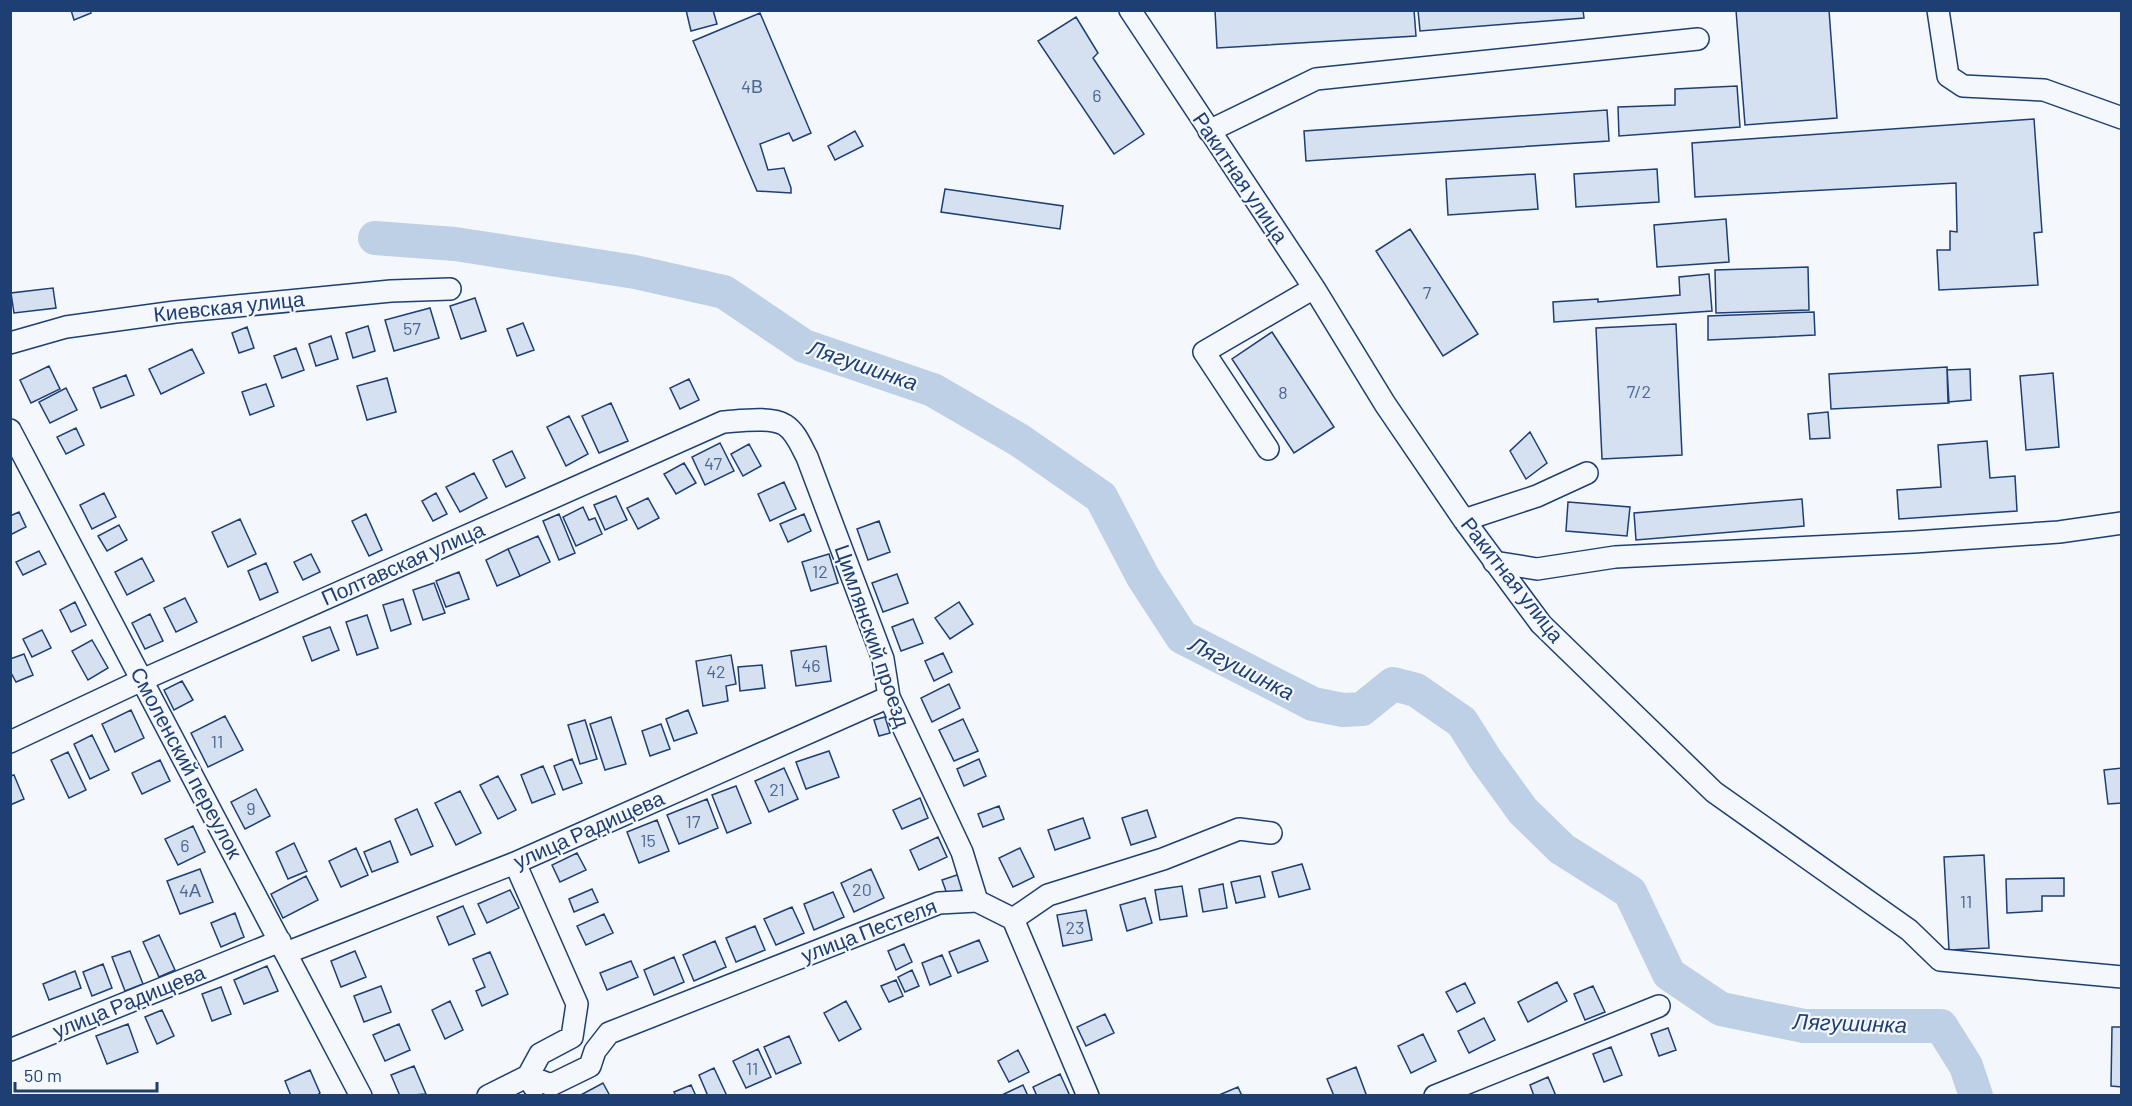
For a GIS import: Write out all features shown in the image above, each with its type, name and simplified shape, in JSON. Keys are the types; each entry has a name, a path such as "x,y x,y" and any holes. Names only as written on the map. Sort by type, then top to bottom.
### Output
{"street":[{"name":"Ракитная улица","path":"1130,10 1314,288 1385,404 1464,520 1541,624 1714,792 1909,930 1940,960 2121,977"},
{"path":"1938,10 1948,76 1963,86 2044,90 2121,118"},
{"path":"1209,130 1316,79 1698,39"},
{"path":"1268,449 1204,352 1314,288"},
{"name":"Киевская улица","path":"10,344 66,327 175,312 392,291 450,290"},
{"name":"Полтавская улица","path":"10,742 142,680 723,422 763,420 784,424 797,438"},
{"name":"Смоленский переулок","path":"10,430 361,1095"},
{"name":"Цимлянский проезд","path":"797,438 811,467 883,659 889,697 962,852 977,901"},
{"path":"1464,520 1537,496 1587,473"},
{"path":"1494,562 1537,569 1615,557 2059,532 2121,523"},
{"name":"улица Радищева","path":"10,1050 515,863 889,697"},
{"path":"1088,1095 1013,919 1048,895 1163,859 1239,829 1271,832"},
{"path":"488,1095 528,1076 540,1054 591,1039 515,863"},
{"name":"улица Пестеля","path":"528,1076 551,1084 590,1066 591,1039 939,903 977,901 1013,919"},
{"path":"1435,1095 1659,1006"},
{"path":"528,1076 539,1095"}],"building":[{"path":"71,10 90,10 91,13 74,20"},
{"path":"686,10 713,10 717,24 691,31"},
{"path":"1215,10 1414,10 1416,36 1217,48"},
{"path":"1418,10 1583,10 1584,18 1420,31"},
{"path":"1736,10 1829,10 1837,118 1745,125"},
{"path":"760,13 811,133 793,141 789,133 760,144 768,170 784,168 791,193 757,191 693,41"},
{"path":"1076,17 1098,53 1093,58 1144,134 1114,154 1038,41"},
{"path":"1737,86 1740,127 1619,136 1618,107 1675,105 1675,89"},
{"path":"1607,110 1609,141 1306,161 1304,131"},
{"path":"2034,119 2042,232 2034,233 2038,285 1939,290 1937,250 1950,250 1950,231 1957,232 1956,183 1695,197 1692,143"},
{"path":"855,131 863,146 835,160 828,146"},
{"path":"1657,169 1659,202 1576,207 1574,174"},
{"path":"1535,174 1538,209 1448,215 1446,179"},
{"path":"945,189 1063,206 1060,229 941,212"},
{"path":"1726,219 1729,262 1657,267 1654,225"},
{"path":"1410,229 1478,334 1443,356 1376,251"},
{"path":"1808,267 1809,310 1716,313 1715,270"},
{"path":"1709,274 1712,311 1554,322 1553,302 1598,299 1598,302 1680,295 1679,277"},
{"path":"53,288 56,308 14,313 11,293"},
{"path":"475,298 486,331 461,339 450,306"},
{"path":"430,308 439,338 394,351 385,320"},
{"path":"1814,312 1815,335 1708,340 1708,316"},
{"path":"523,323 534,350 517,356 507,329"},
{"path":"1676,324 1682,455 1602,459 1596,328"},
{"path":"368,326 375,351 353,358 346,333"},
{"path":"247,327 254,348 239,353 232,333"},
{"path":"1272,332 1334,427 1294,453 1232,359"},
{"path":"331,336 338,359 316,366 309,344"},
{"path":"296,348 304,370 282,378 274,356"},
{"path":"192,349 204,373 161,394 149,369"},
{"path":"49,366 60,389 31,403 20,380"},
{"path":"1947,367 1949,403 1831,409 1829,374"},
{"path":"1970,369 1971,400 1948,402 1947,370"},
{"path":"2053,373 2059,447 2026,450 2020,376"},
{"path":"126,375 134,395 101,408 93,388"},
{"path":"387,378 396,412 367,420 357,386"},
{"path":"689,379 699,400 680,409 670,388"},
{"path":"266,384 274,406 250,415 242,392"},
{"path":"66,388 77,410 50,423 39,402"},
{"path":"611,403 628,441 599,453 582,416"},
{"path":"1828,412 1830,438 1810,439 1808,414"},
{"path":"569,416 588,454 566,466 547,427"},
{"path":"76,428 84,445 66,454 57,437"},
{"path":"1530,432 1547,463 1526,479 1510,451"},
{"path":"1987,441 1990,478 2015,476 2017,511 1899,519 1897,490 1941,487 1938,445"},
{"path":"720,443 734,471 705,485 692,457"},
{"path":"749,444 761,466 743,476 731,454"},
{"path":"512,451 525,478 506,487 493,460"},
{"path":"684,463 696,483 676,494 664,474"},
{"path":"474,473 487,498 460,512 446,487"},
{"path":"784,482 796,509 770,521 758,494"},
{"path":"104,493 116,517 92,529 80,505"},
{"path":"436,493 447,514 433,521 422,501"},
{"path":"616,496 627,520 605,530 594,505"},
{"path":"648,498 659,518 638,529 627,508"},
{"path":"1802,499 1804,526 1636,540 1634,513"},
{"path":"1568,502 1630,507 1627,536 1566,531"},
{"path":"583,507 589,520 595,518 602,534 576,546 563,517"},
{"path":"19,512 26,527 10,535 10,516"},
{"path":"366,514 382,550 369,556 352,521"},
{"path":"559,514 575,553 559,560 543,521"},
{"path":"804,514 811,531 788,542 780,524"},
{"path":"240,519 256,554 228,567 212,532"},
{"path":"879,521 890,552 868,560 857,529"},
{"path":"119,525 127,540 107,551 98,536"},
{"path":"538,536 550,562 520,576 508,549"},
{"path":"508,549 520,576 497,586 486,560"},
{"path":"39,551 46,564 23,575 16,562"},
{"path":"311,554 320,572 303,580 294,562"},
{"path":"829,554 838,583 811,591 802,562"},
{"path":"142,558 154,581 127,595 115,572"},
{"path":"266,563 278,592 260,600 248,571"},
{"path":"459,572 469,599 446,607 436,581"},
{"path":"897,574 908,603 883,612 872,583"},
{"path":"434,583 445,613 423,620 413,590"},
{"path":"185,598 197,622 176,632 164,608"},
{"path":"403,599 411,624 391,631 383,605"},
{"path":"75,602 86,625 71,632 60,610"},
{"path":"959,602 973,624 950,639 935,618"},
{"path":"150,614 163,641 145,649 132,623"},
{"path":"367,615 378,648 357,655 346,622"},
{"path":"913,619 923,643 901,651 892,627"},
{"path":"330,627 339,650 312,661 303,637"},
{"path":"42,630 51,648 32,657 23,639"},
{"path":"92,640 108,668 88,680 72,651"},
{"path":"826,646 831,681 796,686 791,651"},
{"path":"943,653 952,672 934,681 925,661"},
{"path":"24,654 33,675 16,682 10,671 10,659"},
{"path":"731,655 736,684 726,686 728,701 703,706 696,661"},
{"path":"762,665 765,688 740,691 738,667"},
{"path":"182,681 193,700 174,710 164,690"},
{"path":"949,684 960,708 932,722 921,698"},
{"path":"131,710 144,738 115,752 102,724"},
{"path":"688,710 697,733 674,741 666,719"},
{"path":"225,716 243,750 208,767 191,733"},
{"path":"611,717 626,764 605,770 590,724"},
{"path":"885,717 890,733 879,736 874,720"},
{"path":"963,719 978,751 954,761 939,730"},
{"path":"585,720 597,759 580,764 568,725"},
{"path":"661,724 670,749 650,756 642,731"},
{"path":"92,735 109,770 90,779 74,744"},
{"path":"829,751 839,777 806,789 796,762"},
{"path":"68,752 86,790 69,798 51,760"},
{"path":"572,759 582,783 563,790 554,766"},
{"path":"979,759 986,776 964,786 957,769"},
{"path":"160,760 170,781 142,794 132,773"},
{"path":"543,766 555,794 532,803 521,775"},
{"path":"784,768 798,799 769,812 755,781"},
{"path":"2122,768 2122,803 2108,804 2104,770"},
{"path":"14,775 24,799 10,805 10,776"},
{"path":"498,776 516,810 498,819 480,785"},
{"path":"736,786 751,823 727,833 712,795"},
{"path":"256,789 270,816 245,829 231,802"},
{"path":"460,791 481,833 456,845 435,803"},
{"path":"920,798 928,818 902,829 893,810"},
{"path":"707,799 718,828 679,844 667,815"},
{"path":"999,806 1004,819 983,827 978,814"},
{"path":"417,809 433,846 411,855 395,819"},
{"path":"1147,810 1156,837 1131,845 1122,818"},
{"path":"1083,818 1090,838 1055,850 1048,830"},
{"path":"657,820 669,851 639,863 627,832"},
{"path":"193,826 205,852 178,865 165,839"},
{"path":"938,837 947,857 919,870 910,850"},
{"path":"390,841 398,862 372,872 364,852"},
{"path":"294,843 307,871 288,879 276,852"},
{"path":"356,848 368,875 341,887 329,861"},
{"path":"1020,848 1034,877 1013,887 999,858"},
{"path":"577,853 586,870 560,882 552,865"},
{"path":"1984,855 1989,948 1949,950 1944,857"},
{"path":"1302,864 1310,889 1279,897 1272,872"},
{"path":"200,869 213,902 180,914 167,881"},
{"path":"871,869 884,898 854,912 841,883"},
{"path":"960,874 965,889 947,894 942,880"},
{"path":"306,876 318,900 283,918 271,894"},
{"path":"1260,876 1265,897 1236,903 1231,882"},
{"path":"2064,878 2064,896 2042,896 2042,911 2007,913 2006,879"},
{"path":"1223,884 1227,908 1203,912 1199,889"},
{"path":"1182,886 1187,916 1160,920 1155,890"},
{"path":"592,889 598,902 574,912 569,899"},
{"path":"510,890 519,908 487,923 478,904"},
{"path":"833,892 844,917 814,930 804,904"},
{"path":"1145,898 1152,923 1127,931 1120,905"},
{"path":"463,906 475,934 449,945 437,917"},
{"path":"792,907 804,933 776,945 764,919"},
{"path":"1086,910 1092,940 1063,946 1057,915"},
{"path":"235,913 244,937 221,947 211,923"},
{"path":"604,914 613,933 586,945 577,926"},
{"path":"755,926 765,950 736,962 726,938"},
{"path":"159,935 175,970 159,977 143,942"},
{"path":"979,940 988,961 958,973 949,952"},
{"path":"715,941 726,967 694,981 683,955"},
{"path":"904,944 912,962 896,970 888,951"},
{"path":"130,951 143,984 125,991 112,957"},
{"path":"355,951 366,977 341,987 331,961"},
{"path":"490,952 508,994 482,1006 476,991 485,987 473,959"},
{"path":"942,955 951,976 930,985 922,963"},
{"path":"674,957 684,982 654,995 644,970"},
{"path":"631,961 638,977 607,990 600,973"},
{"path":"103,964 112,988 92,996 83,972"},
{"path":"267,966 278,991 244,1004 234,980"},
{"path":"912,970 919,986 905,992 898,977"},
{"path":"75,971 81,988 49,1000 43,984"},
{"path":"896,980 903,996 889,1002 881,986"},
{"path":"1557,982 1567,1001 1528,1022 1518,1002"},
{"path":"1465,983 1475,1003 1457,1012 1446,992"},
{"path":"381,986 391,1012 364,1022 354,996"},
{"path":"1593,986 1605,1012 1585,1020 1574,994"},
{"path":"221,987 231,1014 212,1021 202,994"},
{"path":"450,1001 463,1030 445,1039 432,1010"},
{"path":"846,1001 861,1029 839,1041 824,1013"},
{"path":"162,1010 174,1036 157,1044 145,1017"},
{"path":"1105,1014 1114,1033 1086,1046 1077,1027"},
{"path":"1484,1018 1495,1040 1469,1053 1458,1031"},
{"path":"128,1024 138,1052 107,1064 96,1036"},
{"path":"399,1024 410,1050 385,1061 373,1035"},
{"path":"2112,1027 2122,1027 2122,1087 2111,1086"},
{"path":"1668,1028 1676,1050 1659,1056 1651,1034"},
{"path":"1423,1034 1436,1061 1411,1073 1398,1046"},
{"path":"789,1036 801,1063 776,1074 764,1047"},
{"path":"1611,1047 1622,1075 1604,1082 1593,1054"},
{"path":"758,1049 771,1077 746,1088 733,1061"},
{"path":"1018,1050 1029,1072 1009,1082 998,1061"},
{"path":"414,1066 426,1094 400,1096 391,1075"},
{"path":"1356,1067 1366,1094 1334,1096 1327,1079"},
{"path":"714,1068 727,1096 708,1096 699,1075"},
{"path":"310,1070 320,1093 316,1096 291,1096 285,1081"},
{"path":"1060,1074 1070,1096 1037,1096 1033,1087"},
{"path":"1548,1077 1556,1096 1534,1096 1530,1085"},
{"path":"603,1083 610,1096 579,1096"},
{"path":"691,1085 696,1096 676,1096 674,1092"},
{"path":"1023,1085 1028,1096 1002,1095"},
{"path":"1238,1087 1242,1096 1219,1096 1219,1095"}],"waterway":[{"name":"Лягушинка","path":"375,238 455,244 635,272 724,292 804,346 933,390 1019,440 1101,497 1143,577 1182,637 1313,704 1343,710 1362,709 1393,684 1416,690 1462,722 1523,811 1562,849 1630,892 1669,974 1721,1009 1804,1026 1941,1026 1966,1066 1976,1096"}]}
